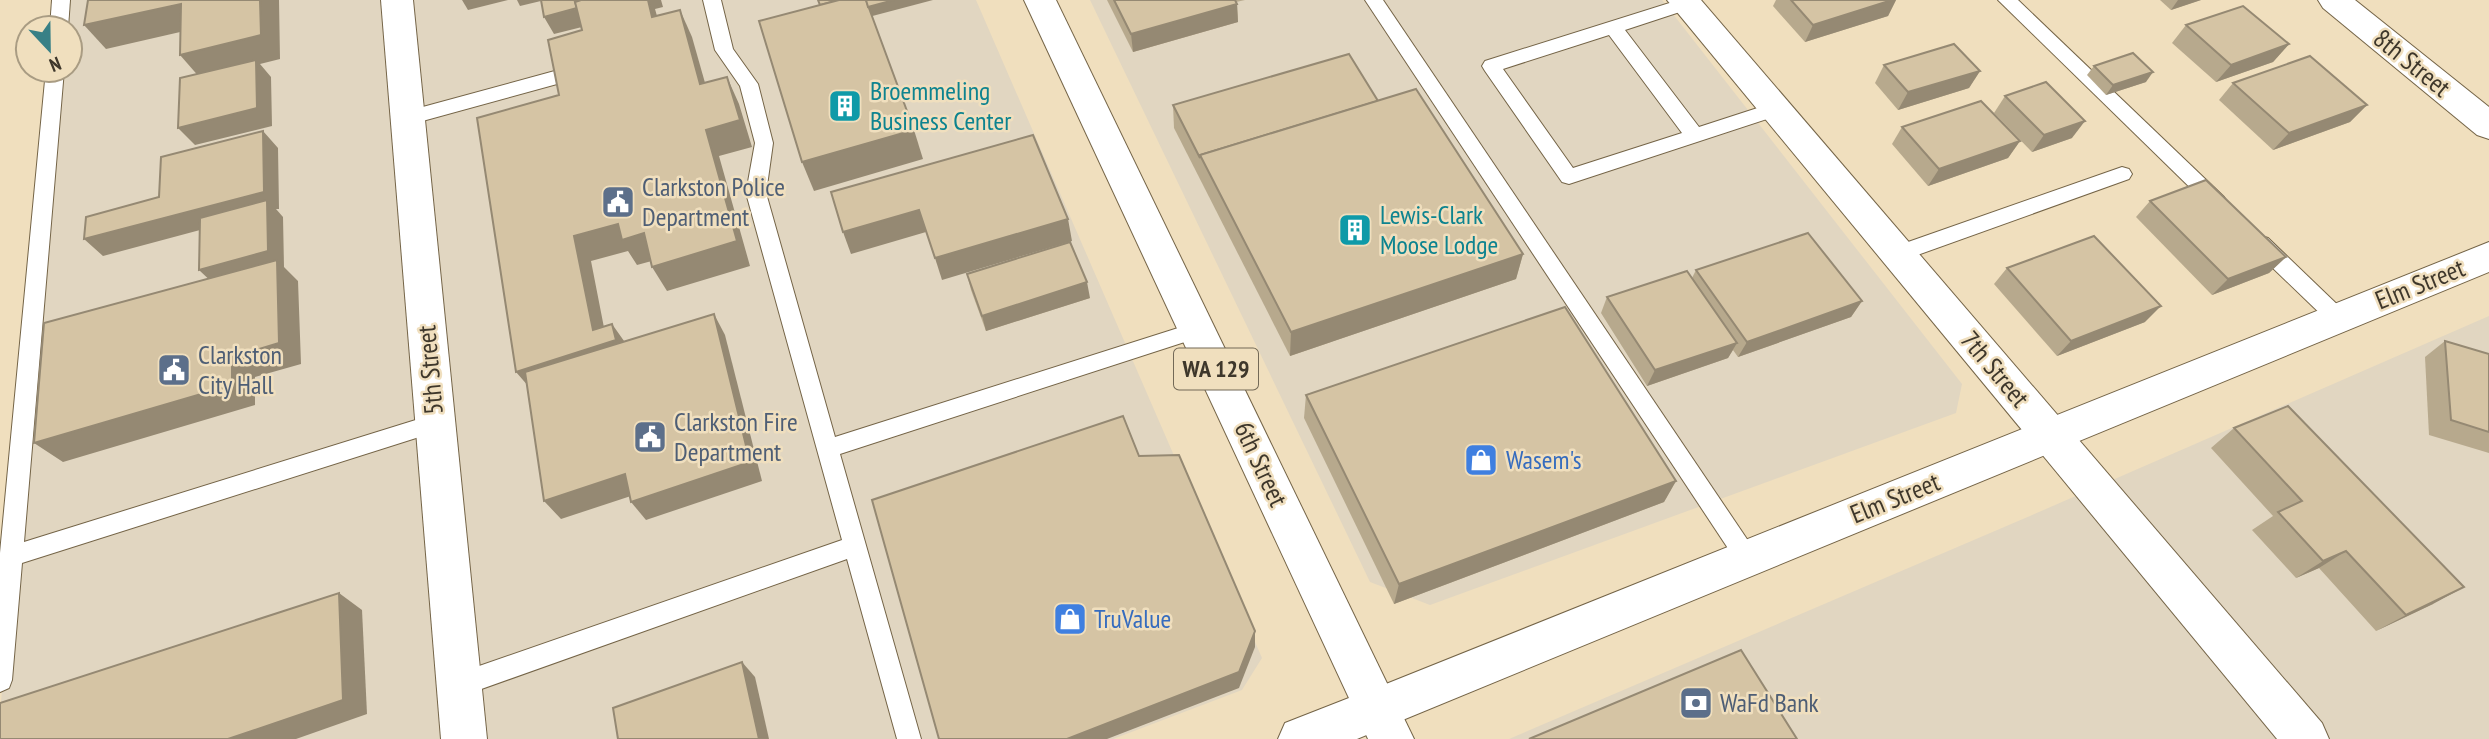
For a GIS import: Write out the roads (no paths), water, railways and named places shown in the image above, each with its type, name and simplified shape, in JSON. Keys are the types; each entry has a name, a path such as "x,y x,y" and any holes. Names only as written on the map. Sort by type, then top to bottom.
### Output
{"street":[{"name":"5th Street","path":"397,0 464,739"},
{"name":"6th Street","path":"1040,0 1384,724"},
{"name":"8th Street","path":"2334,0 2489,126"},
{"name":"7th Street","path":"1685,2 2306,739"},
{"name":"Elm Street","path":"1301,739 1384,724 1747,558 2489,256"}],"lane":[{"path":"712,0 724,50 749,84 764,143 756,193 909,739"},
{"path":"1374,0 1747,558"},
{"path":"2007,0 2227,211"},
{"path":"1685,2 1491,66 1569,177 1776,109"},
{"path":"1613,27 1695,135"},
{"path":"408,118 562,76"},
{"path":"0,680 54,84"},
{"path":"1898,254 2122,174"},
{"path":"2247,231 2337,317"},
{"path":"827,449 1197,330"},
{"path":"11,556 435,423"},
{"path":"459,685 854,546"}],"place":[{"name":"Broemmeling Business Center","path":"845,106"},
{"name":"Clarkston Police Department","path":"618,202"},
{"name":"Lewis-Clark Moose Lodge","path":"1355,230"},
{"name":"Clarkston City Hall","path":"174,370"},
{"name":"Clarkston Fire Department","path":"650,437"},
{"name":"Wasem's","path":"1481,460"},
{"name":"TruValue","path":"1070,619"},
{"name":"WaFd Bank","path":"1696,703"}]}
